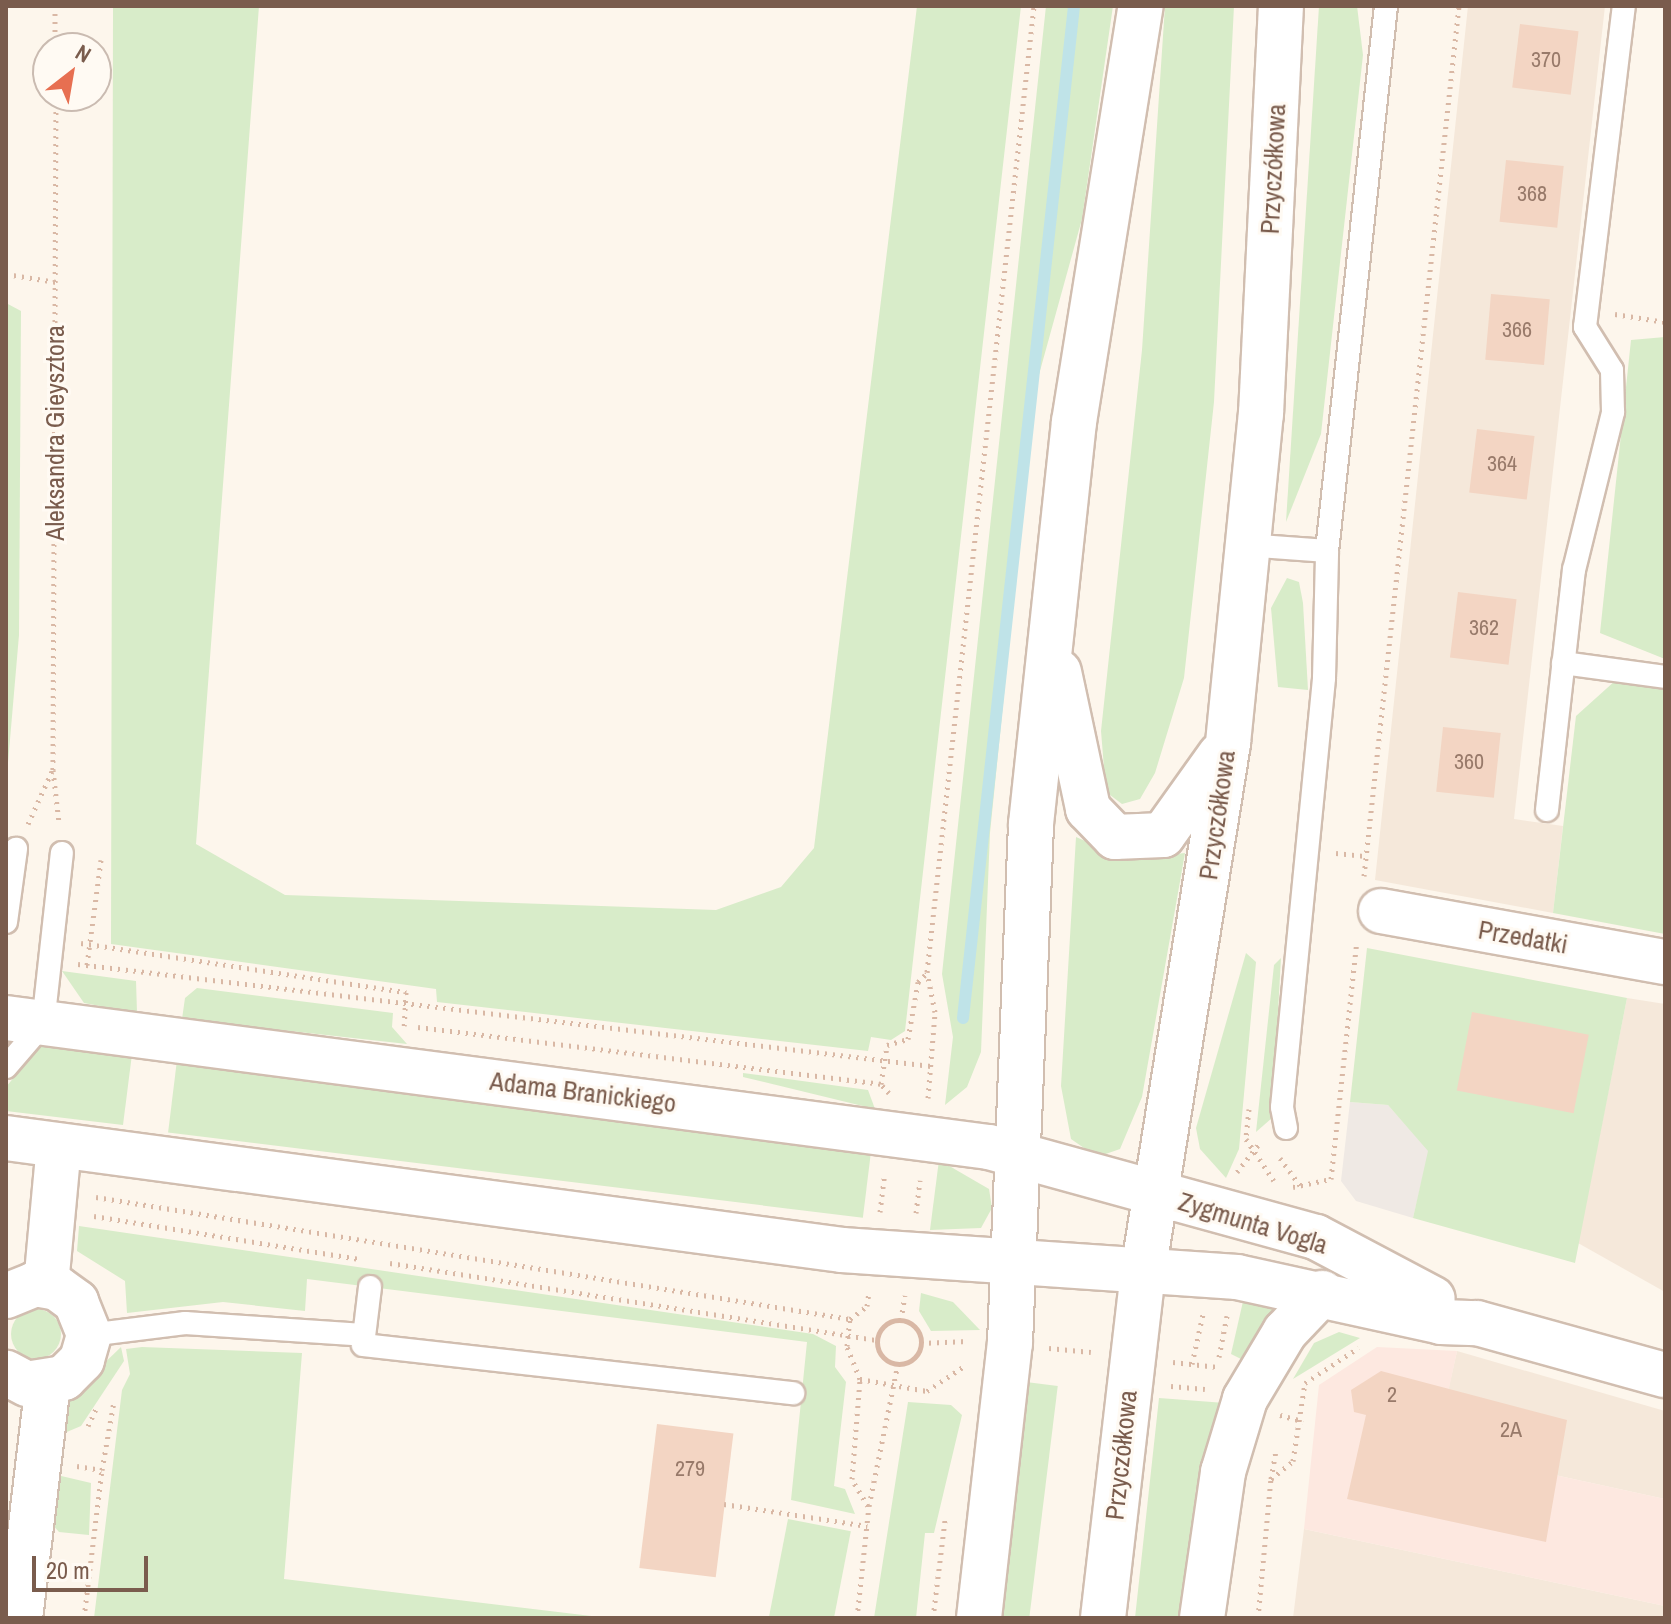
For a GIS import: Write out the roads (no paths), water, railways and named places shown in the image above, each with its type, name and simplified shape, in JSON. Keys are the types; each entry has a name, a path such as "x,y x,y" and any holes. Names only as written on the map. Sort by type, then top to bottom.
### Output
{"main road":[{"path":"979,1618 1014,1267 1031,824 1074,422 1141,6"},
{"name":"Przyczółkowa","path":"1103,1618 1143,1272 1228,743 1261,414 1281,6"},
{"path":"1051,636 1088,809 1115,837 1163,835 1228,743"},
{"name":"Przedatki","path":"1368,906 1665,962"},
{"name":"Adama Branickiego","path":"24,1021 925,1136 1018,1155 1156,1193"},
{"path":"6,1138 1014,1267 1143,1272"},
{"path":"6,1373 48,1384 74,1369 89,1335 76,1302 26,1290 54,1199 59,1146"},
{"name":"Zygmunta Vogla","path":"1156,1193 1316,1237 1477,1323 1665,1375"},
{"name":"Zygmunta Vogla","path":"1143,1272 1322,1293 1441,1322 1477,1323"},
{"path":"1202,1618 1223,1472 1257,1378 1285,1332 1322,1293"},
{"path":"20,1618 48,1384"}],"lane":[{"path":"1286,1128 1324,678 1327,551 1386,6"},
{"path":"1547,810 1574,570 1613,412 1612,370 1590,339 1586,310 1624,6"},
{"path":"1246,545 1327,551"},
{"path":"1563,663 1665,677"},
{"path":"6,922 16,849"},
{"path":"6,1067 51,962 62,853"},
{"path":"370,1287 363,1345 793,1393"},
{"path":"89,1335 226,1323 364,1335"}],"waterway":[{"path":"963,1018 1074,6"}]}
